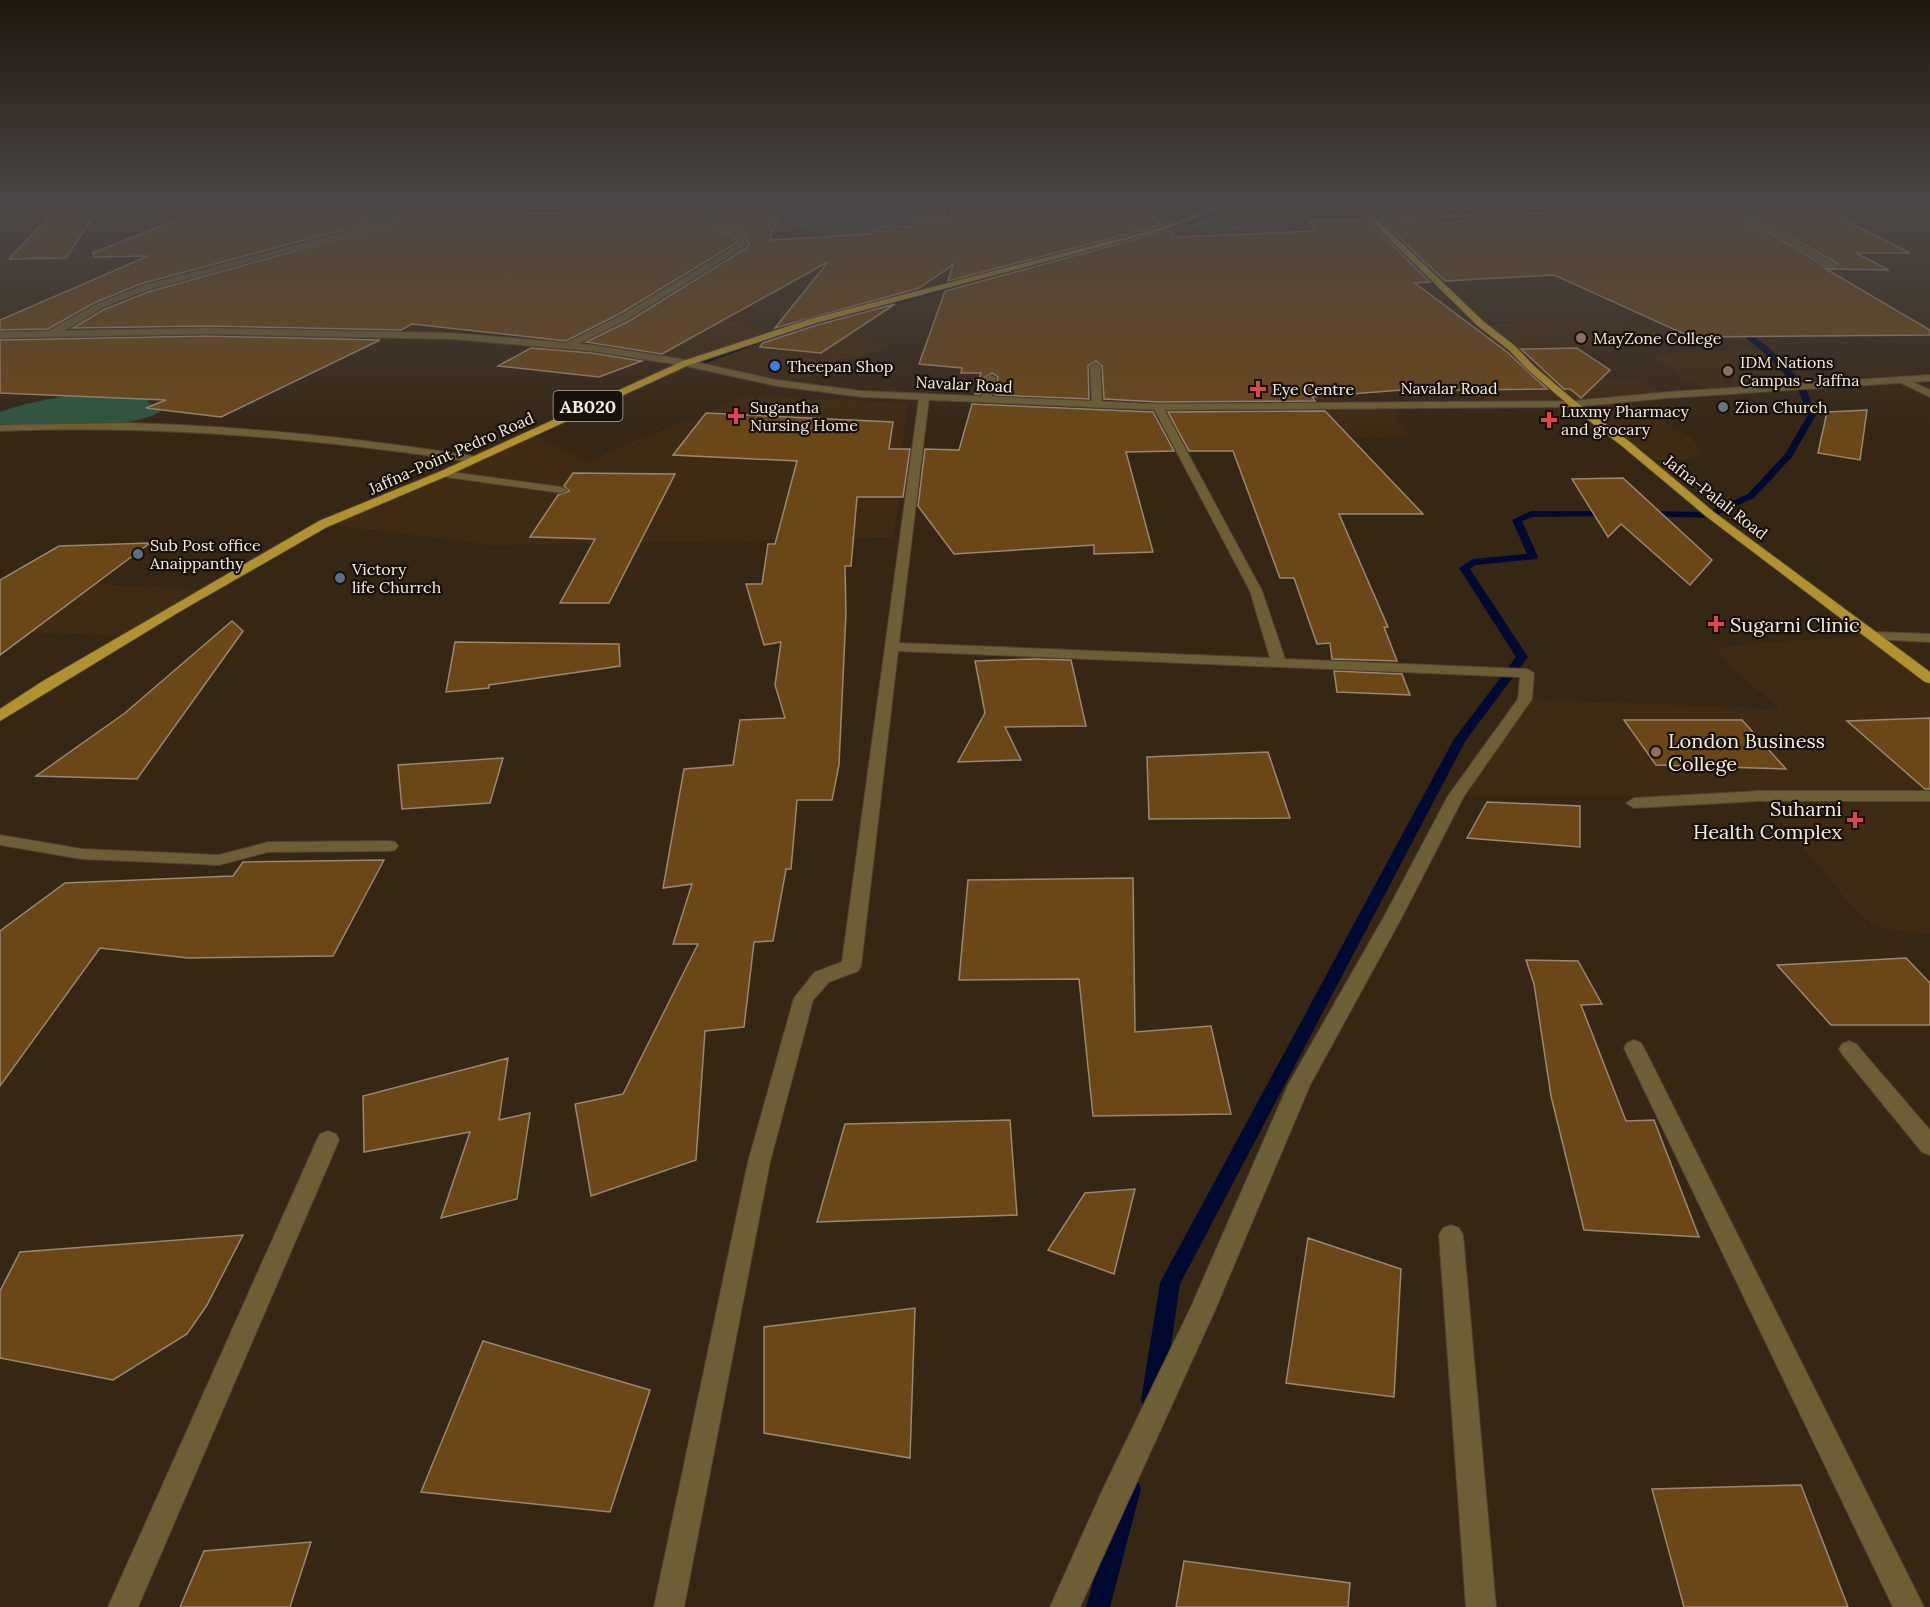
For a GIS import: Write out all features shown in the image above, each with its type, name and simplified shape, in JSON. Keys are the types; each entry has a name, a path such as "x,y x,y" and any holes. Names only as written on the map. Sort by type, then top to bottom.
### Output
{"main road":[{"name":"Jaffna-Point Pedro Road","path":"0,716 48,684 155,620 323,524 443,474 686,363 813,321 961,282"},
{"name":"Jafna-Palali Road","path":"1438,282 1573,404 1626,444 1711,515 1930,679"}],"street":[{"path":"47,334 74,322 98,307 144,288 166,282"},
{"path":"567,346 625,317 683,282"},
{"name":"Navalar Road","path":"0,335 206,331 452,336 567,346 686,363 777,383 862,393 924,398 1158,407 1573,404 1668,395 1930,378"},
{"path":"1095,366 1097,405"},
{"path":"986,400 992,378"},
{"path":"1902,380 1930,394"},
{"path":"669,1607 759,1162 804,998 822,977 851,966 924,398"},
{"path":"1158,407 1256,591 1279,663"},
{"path":"0,428 110,425 220,430 336,439 473,459"},
{"path":"443,474 561,490"},
{"path":"1875,636 1930,638"},
{"path":"892,647 1527,674 1525,699 1456,796 1394,915 1299,1084 1202,1310 1065,1607"},
{"path":"1634,803 1759,796 1930,796"},
{"path":"0,840 82,854 219,860 268,847 389,846"},
{"path":"1634,1048 1909,1607"},
{"path":"1849,1049 1930,1146"},
{"path":"123,1607 328,1140"},
{"path":"1451,1235 1481,1607"}],"shaded area":[{"path":"803,297 852,311 814,321 892,347 867,355 839,359 832,366 818,373 777,383 686,363 567,346 600,331 619,332 710,324 725,319 775,332 811,321 764,310 788,304"},
{"name":"MayZone College","path":"1482,324 1648,325 1662,335 1663,340 1651,346 1512,348"},
{"name":"IDM Nations Campus - Jaffna","path":"1765,349 1801,386 1716,392 1677,375 1655,358 1674,352"},
{"path":"1446,354 1524,358 1532,368 1581,366 1607,379 1639,380 1668,395 1624,400 1689,436 1703,452 1692,459 1648,461 1573,404 1469,403 1442,380"},
{"path":"1318,380 1336,397 1337,404 1387,404 1411,435 1315,440 1269,423 1260,405 1198,407 1191,398"},
{"path":"743,396 907,403 894,538 494,545 323,524 532,434 589,462 681,422 696,420"},
{"path":"0,579 206,590 127,637 0,630"},
{"path":"1875,636 1930,679 1930,934 1893,931 1872,924 1850,904 1759,796 1456,796 1525,699 1780,709 1732,668 1717,651 1752,643"}],"green space":[{"path":"98,388 164,389 148,400 149,403 164,408 153,415 135,421 112,424 0,428 0,412"}],"building":[{"path":"88,282 148,282 94,303 48,329 0,330 0,320"},
{"path":"184,282 672,282 621,313 566,341 412,324 401,330 206,326 73,328 103,310 148,292"},
{"path":"692,282 792,282 662,354 586,342 629,321"},
{"path":"812,282 928,282 919,288 775,328"},
{"path":"978,282 1430,282 1415,283 1507,352 1547,389 1457,390 1454,386 1312,397 1315,401 1158,402 1104,399 1102,366 1096,361 1088,366 1089,399 995,395 998,377 992,373 984,378 980,394 975,394 981,373 961,373 962,368 919,364 945,291"},
{"path":"1569,282 1848,282 1930,330 1930,335 1691,337"},
{"path":"895,304 821,353 760,347 763,343 817,325"},
{"path":"206,336 380,340 221,417 146,408 166,400 0,393 0,340"},
{"path":"531,348 592,353 642,361 599,377 498,366"},
{"path":"1577,348 1610,370 1581,398 1570,389 1564,389 1521,349"},
{"path":"972,404 1153,412 1174,451 1126,452 1153,552 1094,554 1094,545 954,554 918,506 925,449 959,450"},
{"path":"1867,410 1860,460 1818,453 1827,412"},
{"path":"1325,411 1423,514 1339,514 1388,627 1384,627 1397,661 1332,659 1330,643 1317,644 1294,578 1280,578 1233,451 1189,451 1168,412"},
{"path":"706,413 893,422 889,449 910,449 903,497 857,497 851,566 845,566 846,613 839,765 832,800 797,800 791,869 786,869 773,941 754,942 744,1027 705,1031 696,1160 591,1196 575,1104 623,1094 698,944 673,944 692,884 663,888 684,769 733,765 740,720 785,718 775,685 781,642 764,645 746,584 762,584 768,544 775,544 797,461 673,455"},
{"path":"573,473 675,474 609,603 560,603 595,539 530,537 558,495 569,491 564,486"},
{"path":"1623,478 1712,560 1690,585 1621,524 1608,537 1572,479"},
{"path":"150,543 0,655 0,580 59,546"},
{"path":"232,621 243,631 137,779 36,776 125,713"},
{"path":"455,642 619,644 620,666 489,685 489,688 446,692"},
{"path":"1071,660 1086,726 1005,727 1021,760 958,762 985,713 975,661"},
{"path":"1334,671 1402,674 1410,695 1337,692"},
{"path":"1930,718 1930,789 1925,789 1847,721"},
{"path":"1624,720 1742,720 1786,769 1656,765"},
{"path":"1268,752 1290,818 1149,819 1147,757"},
{"path":"503,758 490,803 402,809 398,765"},
{"path":"1487,802 1580,806 1580,847 1467,838"},
{"path":"384,860 333,956 188,958 100,948 0,1086 0,931 65,883 233,876 243,862"},
{"path":"1133,878 1135,1032 1211,1026 1231,1114 1093,1116 1079,979 959,980 968,880"},
{"path":"1906,958 1930,983 1930,1025 1831,1025 1777,965"},
{"path":"1526,960 1578,961 1602,1004 1581,1005 1626,1121 1654,1120 1699,1237 1584,1230 1551,1096 1534,984"},
{"path":"508,1058 499,1120 530,1113 517,1199 441,1218 470,1132 364,1152 363,1096"},
{"path":"1010,1120 1017,1215 817,1222 845,1124"},
{"path":"1135,1189 1114,1274 1048,1250 1085,1193"},
{"path":"243,1235 207,1305 187,1334 113,1380 0,1358 0,1291 20,1252"},
{"path":"1308,1238 1401,1269 1394,1397 1286,1383"},
{"path":"915,1308 910,1458 764,1433 764,1327"},
{"path":"483,1341 650,1390 610,1512 421,1492"},
{"path":"1801,1485 1848,1607 1684,1607 1652,1489"},
{"path":"311,1542 290,1607 180,1607 204,1551"},
{"path":"1184,1561 1350,1583 1348,1607 1176,1607"}],"waterway":[{"path":"796,329 971,282"},
{"path":"1646,514 1711,515 1751,496 1789,455 1812,415 1801,386 1765,349 1735,326"},
{"path":"703,361 775,336"},
{"path":"1152,1400 1170,1283 1460,739 1522,657 1464,568 1473,562 1533,557 1517,520 1531,514 1612,514"},
{"path":"1098,1607 1130,1489"}],"place":[{"name":"MayZone College","path":"1581,338"},
{"name":"Theepan Shop","path":"775,366"},
{"name":"IDM Nations Campus - Jaffna","path":"1728,371"},
{"name":"Eye Centre","path":"1258,389"},
{"name":"Zion Church","path":"1723,407"},
{"name":"Sugantha Nursing Home","path":"736,416"},
{"name":"Luxmy Pharmacy and grocary","path":"1549,420"},
{"name":"Sub Post office Anaippanthy","path":"138,554"},
{"name":"Victory life Churrch","path":"340,578"},
{"name":"Sugarni Clinic","path":"1716,624"},
{"name":"London Business College","path":"1656,752"},
{"name":"Suharni Health Complex","path":"1855,820"}]}
